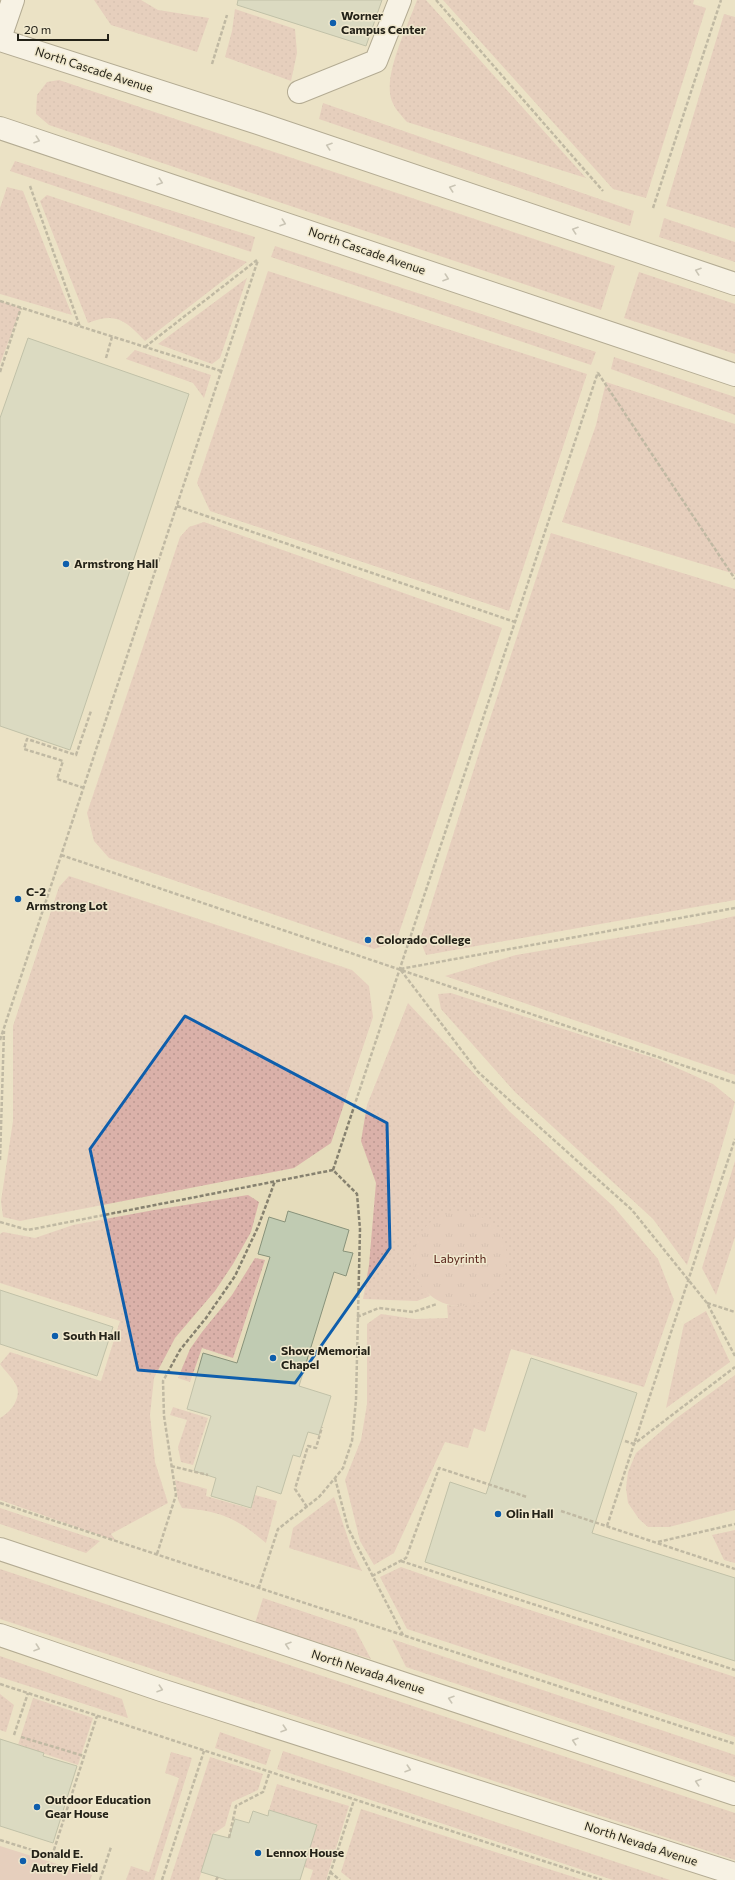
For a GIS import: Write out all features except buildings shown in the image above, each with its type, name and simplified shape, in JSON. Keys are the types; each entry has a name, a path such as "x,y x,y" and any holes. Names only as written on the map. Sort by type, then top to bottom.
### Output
{"main road":[{"path":"0,39 13,0"},
{"path":"299,92 376,61 400,0"},
{"name":"North Cascade Avenue","path":"0,39 258,123 735,284"},
{"name":"North Cascade Avenue","path":"0,128 735,375"},
{"name":"North Nevada Avenue","path":"0,1549 735,1794"},
{"name":"North Nevada Avenue","path":"0,1635 154,1687 735,1874"}],"path":[{"path":"436,0 603,191"},
{"path":"653,208 721,0"},
{"path":"212,64 227,15"},
{"path":"30,186 80,327"},
{"path":"0,1040 258,260 145,347"},
{"path":"0,301 221,371"},
{"path":"0,372 20,308"},
{"path":"106,358 112,337"},
{"path":"333,1170 598,372 735,579"},
{"path":"177,506 516,622"},
{"path":"84,788 57,779 63,761 24,749 27,739 76,755 91,711"},
{"path":"61,855 735,1084"},
{"path":"400,969 735,908"},
{"path":"400,969 478,1072 632,1210 708,1303 735,1356"},
{"path":"0,1160 4,1028"},
{"path":"607,1526 735,1139"},
{"path":"0,1222 28,1230 333,1170"},
{"path":"258,1587 278,1529 319,1497 335,1478 343,1468 352,1441 356,1400 360,1229 357,1194 333,1170"},
{"path":"157,1554 176,1495 164,1416 163,1381 180,1350 206,1318 235,1276 258,1227 276,1181"},
{"path":"708,1303 735,1312"},
{"path":"357,1317 379,1308 413,1312 437,1304"},
{"path":"634,1444 735,1367"},
{"path":"307,1507 295,1489 308,1446 316,1448 322,1427"},
{"path":"626,1441 634,1444"},
{"path":"171,1466 208,1475"},
{"path":"372,1576 406,1558 439,1468 527,1497"},
{"path":"335,1478 348,1528 404,1636"},
{"path":"0,1503 735,1744"},
{"path":"561,1511 735,1569"},
{"path":"656,1543 735,1524"},
{"path":"401,1560 735,1670"},
{"path":"0,1684 602,1880"},
{"path":"14,1735 28,1694"},
{"path":"52,1856 97,1716"},
{"path":"21,1737 84,1756"},
{"path":"162,1880 204,1751"},
{"path":"229,1838 236,1806 263,1792 270,1772"},
{"path":"328,1880 354,1800"},
{"path":"0,1840 61,1859"},
{"path":"100,1880 111,1847"},
{"path":"330,1872 340,1880"}],"highlighted area":[{"path":"185,1016 387,1123 390,1248 295,1383 138,1370 90,1149"}],"shaded area":[{"name":"Colorado College","path":"0,0 735,0 735,1880 0,1880"}],"green space":[{"path":"94,0 141,0 158,10 209,18 197,52 111,25"},
{"path":"417,0 426,0 586,178 407,122 396,109 392,101 390,83 395,59"},
{"path":"443,0 694,0 693,4 706,8 646,198 613,189"},
{"path":"235,9 295,29 297,53 291,81 225,57 232,31"},
{"path":"724,14 735,17 735,228 666,206"},
{"path":"59,80 615,266 601,310 49,125 36,114 37,95 47,82"},
{"path":"323,103 634,211 630,226 319,119"},
{"path":"15,161 255,237 251,252 10,171"},
{"path":"7,187 23,191 72,315 0,294 0,208"},
{"path":"47,195 247,262 145,341 132,328 120,320 106,318 88,323 40,201"},
{"path":"664,218 735,242 735,262 659,237"},
{"path":"275,246 596,352 591,365 271,257"},
{"path":"268,271 587,374 509,611 210,511 197,483"},
{"path":"639,272 735,304 735,354 624,318"},
{"path":"247,278 220,358 212,364 158,344"},
{"path":"0,301 21,308 0,364"},
{"path":"135,350 211,375 204,398 193,383 126,359"},
{"path":"614,357 735,397 735,415 611,369"},
{"path":"606,382 735,424 735,574 562,522 596,425"},
{"path":"204,522 502,628 398,936 387,945 374,949 109,858 94,841 87,813 180,537 189,527"},
{"path":"551,533 735,589 735,900 426,955 420,940 483,740"},
{"path":"69,876 352,970 369,986 373,1017 331,1143 294,1168 20,1221 3,1217 1,1201 13,1121 13,1026 59,887"},
{"path":"735,916 735,1075 445,976 516,955 699,924"},
{"path":"451,993 657,1059 713,1084 735,1102 687,1265 653,1219 515,1092 441,1009 438,994"},
{"path":"408,1003 509,1111 613,1206 658,1259 674,1300 644,1387 511,1349 485,1432 474,1428 468,1448 445,1442 394,1553 374,1565 360,1541 345,1480 361,1440 367,1404 367,1324 381,1314 415,1319 448,1318 447,1305 461,1306 472,1304 494,1292 417,1279 430,1296 417,1301 363,1299 369,1265 376,1183 361,1141 367,1105"},
{"path":"735,1161 735,1237 716,1295 702,1268"},
{"path":"248,1195 259,1202 251,1232 233,1264 215,1291 175,1338 154,1378 150,1415 155,1462 168,1503 111,1534 116,1541 0,1500 0,1418 4,1416 14,1405 18,1392 14,1381 0,1364 10,1352 101,1381 120,1321 0,1283 0,1234 3,1232 35,1238 73,1225"},
{"name":"Labyrinth","path":"460,1212 478,1216 493,1226 503,1241 507,1259 503,1277 493,1292 478,1302 460,1306 442,1302 427,1292 417,1277 413,1259 417,1241 427,1226 442,1216"},
{"path":"255,1258 265,1260 233,1358 202,1348 190,1382 178,1378 190,1349 232,1295"},
{"path":"706,1311 730,1362 666,1408 684,1324"},
{"path":"735,1375 735,1510 669,1527 648,1527 639,1519 628,1503 626,1488 628,1472 636,1453 674,1420"},
{"path":"173,1407 208,1418 193,1465 181,1462 178,1447 187,1420 170,1415"},
{"path":"175,1480 207,1489 206,1496 251,1509 255,1495 277,1501 266,1543 246,1527 227,1517 207,1511 182,1508 178,1500"},
{"path":"334,1497 353,1553 362,1571 289,1548 293,1528"},
{"path":"0,1508 100,1541 86,1553 0,1524"},
{"path":"735,1530 735,1563 724,1560 712,1535"},
{"path":"401,1567 735,1677 735,1737 407,1629 380,1577"},
{"path":"0,1569 735,1813 735,1860 0,1619"},
{"path":"263,1598 355,1629 371,1659 255,1623"},
{"path":"392,1639 735,1755 735,1777 406,1667"},
{"path":"0,1656 122,1699 128,1718 0,1677"},
{"path":"0,1694 14,1705 6,1732 0,1730"},
{"path":"33,1698 93,1718 78,1765 18,1745"},
{"path":"220,1732 271,1750 266,1765 215,1748"},
{"path":"283,1751 670,1880 613,1880 277,1769"},
{"path":"171,1752 192,1758 154,1880 126,1880 131,1866 149,1872 179,1778 165,1773"},
{"path":"210,1757 263,1774 258,1790 232,1802 225,1826 213,1834 199,1880 170,1880"},
{"path":"277,1784 349,1806 326,1880 310,1880 313,1870 304,1867 317,1825 269,1810"},
{"path":"361,1809 583,1880 351,1880 341,1872"},
{"name":"Donald E. Autrey Field","path":"0,1846 92,1875 90,1880 0,1880"}],"place":[{"name":"Worner Campus Center","path":"333,23"},
{"name":"Armstrong Hall","path":"66,564"},
{"name":"C-2 Armstrong Lot","path":"18,899"},
{"name":"Colorado College","path":"368,940"},
{"name":"South Hall","path":"55,1336"},
{"name":"Shove Memorial Chapel","path":"273,1358"},
{"name":"Olin Hall","path":"498,1514"},
{"name":"Outdoor Education Gear House","path":"37,1807"},
{"name":"Lennox House","path":"258,1853"},
{"name":"Donald E. Autrey Field","path":"23,1861"}]}
